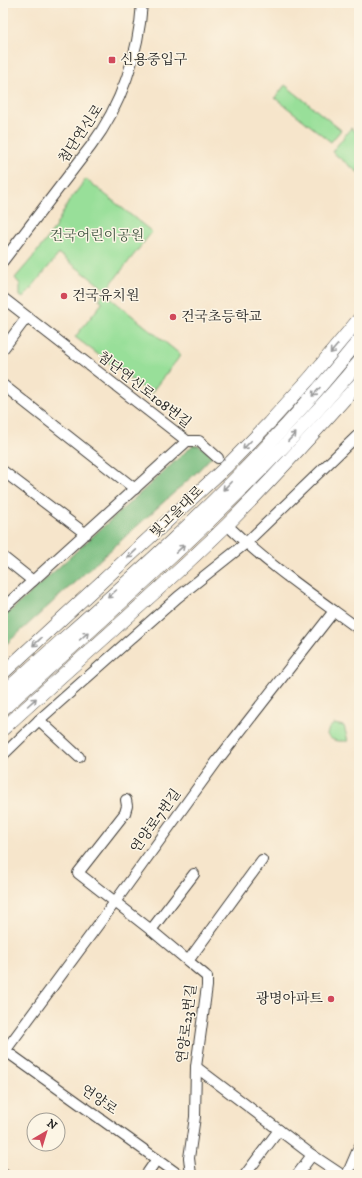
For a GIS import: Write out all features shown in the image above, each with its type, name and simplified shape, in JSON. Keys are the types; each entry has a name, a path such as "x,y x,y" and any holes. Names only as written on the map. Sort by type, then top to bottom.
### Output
{"main road":[{"path":"3,673 227,466 310,378 359,319"},
{"name":"빛고을대로","path":"3,692 157,553 214,499 277,435 328,379 359,340"},
{"name":"빛고을대로","path":"3,709 166,563 231,501 291,438 359,362"},
{"path":"3,729 168,581 227,525 299,450 359,383"}],"street":[{"name":"첨단연신로","path":"3,261 96,141 116,106 134,52 142,3"},
{"name":"첨단연신로108번길","path":"3,298 187,442 3,608"},
{"path":"3,349 27,317"},
{"path":"3,385 135,489"},
{"path":"3,755 39,720 178,597 246,543 359,434"},
{"path":"187,442 200,441 218,458"},
{"path":"3,471 86,534"},
{"path":"227,525 279,571 359,629"},
{"path":"3,557 33,581"},
{"name":"연양로7번길","path":"4,1050 115,902 217,761 334,611"},
{"path":"39,720 79,757"},
{"name":"연양로23번길","path":"126,800 127,806 125,813 78,873 203,972 206,977 207,986 196,1067 195,1117 189,1158 191,1175"},
{"path":"188,961 262,860"},
{"path":"150,930 194,874"},
{"name":"연양로","path":"4,1050 179,1175"},
{"path":"196,1067 312,1155 342,1175"},
{"path":"245,1175 279,1130"},
{"path":"347,1175 359,1147"},
{"path":"297,1175 312,1155"},
{"path":"146,1175 157,1159"}],"green space":[{"path":"285,85 341,130 331,142 275,98"},
{"path":"351,128 359,135 359,173 332,152"},
{"name":"건국어린이공원","path":"86,179 152,232 106,290 59,254 23,298 20,296 20,284 15,278 53,231 69,201"},
{"path":"104,293 181,355 150,394 75,337 103,302 99,299"},
{"path":"193,445 200,446 212,456 197,472 3,647 3,618"},
{"path":"334,724 344,726 348,741 334,740 327,735 329,728"}],"place":[{"name":"신용중입구","path":"112,60"},
{"name":"건국유치원","path":"64,296"},
{"name":"건국초등학교","path":"173,317"},
{"name":"광명아파트","path":"331,999"}]}
